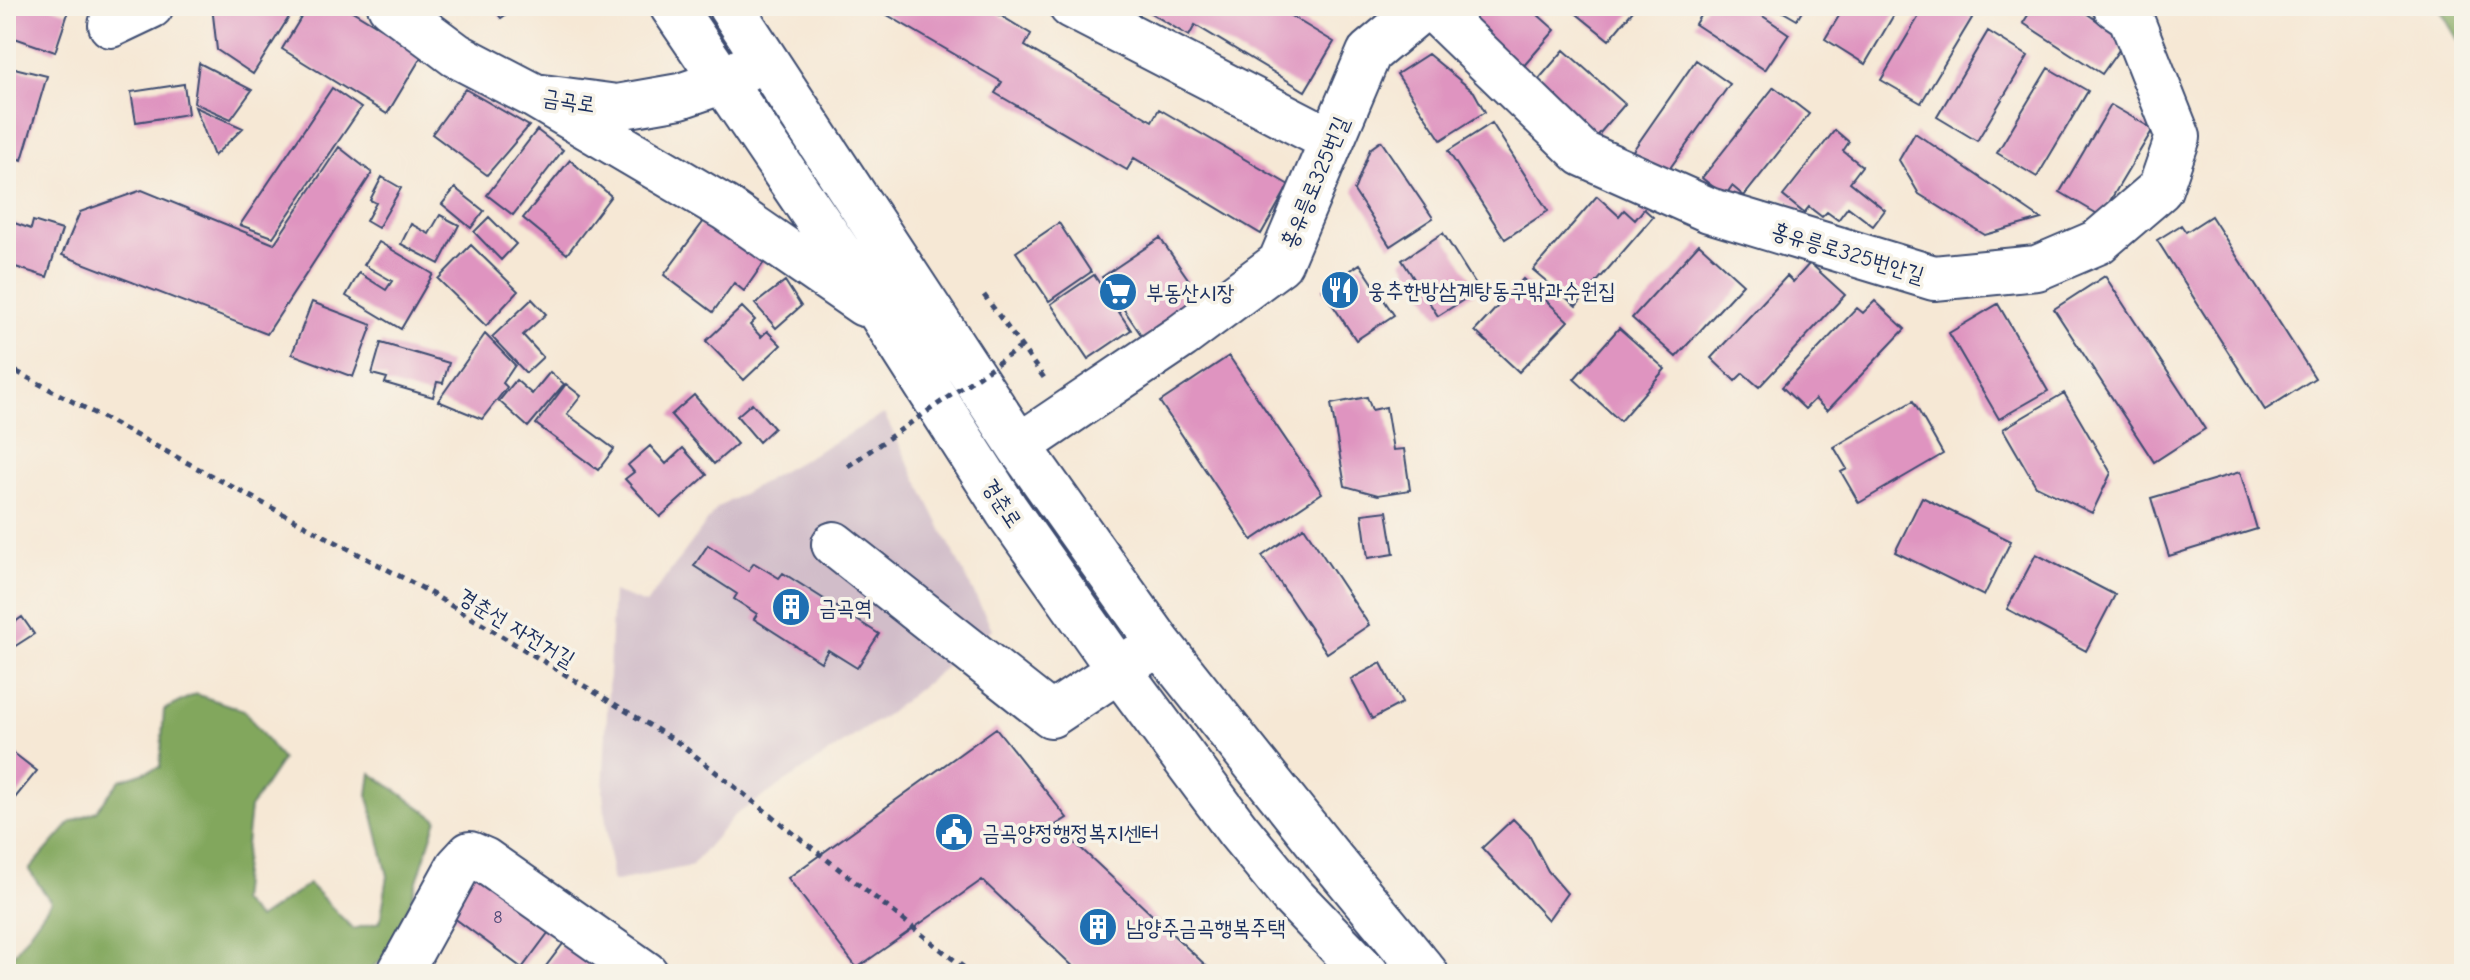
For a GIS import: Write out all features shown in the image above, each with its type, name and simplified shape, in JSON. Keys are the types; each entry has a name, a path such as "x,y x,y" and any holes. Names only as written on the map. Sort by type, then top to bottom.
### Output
{"street":[{"path":"111,25 151,6"},
{"name":"금곡로","path":"390,6 456,55 535,96 617,107 680,96 724,81 763,58"},
{"name":"경춘로","path":"672,6 883,317 1007,511 1119,670 1237,829 1292,896 1367,974"},
{"name":"경춘로","path":"730,6 1019,446 1159,643 1426,974"},
{"path":"1071,6 1331,140"},
{"name":"홍유릉로325번길","path":"1019,446 1182,336 1280,263 1369,53 1428,6"},
{"name":"홍유릉로325번안길","path":"1428,6 1583,154 1709,210 1934,278 2037,268 2098,242 2160,189 2178,137 2130,16 2115,6"},
{"path":"535,96 725,208 883,317"},
{"path":"834,544 1051,715 1159,643"},
{"path":"399,974 458,867 470,854 484,860 646,974"}],"path":[{"path":"984,295 1052,390"},
{"path":"848,466 1021,347"},
{"name":"경춘선 자전거길","path":"6,366 422,588 679,743 972,974"}],"shaded area":[{"path":"884,414 992,629 889,713 734,816 691,866 612,882 603,792 613,592 646,604 717,508"}],"green space":[{"path":"2438,6 2464,6 2464,50"},
{"path":"195,694 244,710 282,760 250,808 240,901 258,919 309,884 353,929 380,922 388,876 368,795 371,773 437,819 410,903 386,956 364,974 6,974 6,965 51,902 29,870 71,822 96,811 120,780 160,767 164,710"}],"building":[{"path":"6,6 49,6 68,13 55,52 6,35"},
{"path":"212,6 296,6 253,74 217,50"},
{"path":"308,6 344,6 423,54 387,114 282,49"},
{"path":"492,6 518,6 501,18"},
{"path":"872,6 985,6 1031,34 1025,46 1152,121 1159,109 1289,185 1261,234 1134,158 1127,170 995,93 1002,82"},
{"path":"1139,6 1274,6 1334,42 1305,91 1195,25 1189,36"},
{"path":"1469,6 1528,6 1555,30 1521,69 1461,16"},
{"path":"1567,6 1637,6 1609,40"},
{"path":"1706,6 1748,6 1789,34 1765,70 1695,24"},
{"path":"1773,6 1805,6 1797,20"},
{"path":"1845,6 1899,6 1865,64 1825,39"},
{"path":"1925,6 1952,6 1972,18 1921,103 1881,80"},
{"path":"2034,6 2076,6 2116,34 2121,47 2102,74 2023,23"},
{"path":"1988,31 2028,56 1977,141 1937,117"},
{"path":"1564,50 1625,104 1593,141 1532,87"},
{"path":"1428,54 1474,92 1485,112 1441,140 1397,74"},
{"path":"1696,60 1730,84 1665,175 1632,152"},
{"path":"199,63 252,90 231,119 194,103"},
{"path":"6,66 47,76 22,160 6,154"},
{"path":"2048,68 2088,91 2037,177 1997,153"},
{"path":"184,84 188,114 136,122 131,92"},
{"path":"1774,87 1809,114 1744,196 1732,186 1725,196 1702,178"},
{"path":"332,88 361,108 273,237 240,225"},
{"path":"465,89 529,126 487,175 432,134"},
{"path":"2111,105 2153,129 2101,216 2060,192"},
{"path":"195,107 243,128 214,156"},
{"path":"1492,123 1548,211 1505,239 1448,151"},
{"path":"537,130 563,150 513,215 487,195"},
{"path":"1835,130 1849,142 1843,151 1862,166 1850,182 1885,210 1873,226 1848,207 1838,220 1827,212 1822,217 1809,207 1804,213 1783,196"},
{"path":"1915,133 2041,219 1985,235 1919,194 1899,160"},
{"path":"1381,141 1433,218 1390,246 1354,191 1370,149"},
{"path":"339,147 372,173 267,334 62,255 80,212 142,190 274,244"},
{"path":"570,160 611,196 567,254 523,218"},
{"path":"382,177 401,188 378,228 366,221 376,203 370,200"},
{"path":"455,188 484,211 471,228 442,204"},
{"path":"1597,196 1619,216 1624,210 1635,220 1644,209 1653,217 1576,306 1533,270"},
{"path":"440,215 459,225 439,264 401,244 411,224 429,234"},
{"path":"2211,216 2315,378 2265,410 2157,240 2181,225 2186,232"},
{"path":"489,217 516,244 501,260 474,232"},
{"path":"707,217 765,261 744,291 734,283 713,312 664,275"},
{"path":"6,220 31,229 33,221 62,230 47,277 6,264"},
{"path":"1059,223 1091,272 1049,301 1016,252"},
{"path":"1443,233 1479,290 1438,316 1402,260"},
{"path":"1160,238 1202,299 1144,339 1102,277"},
{"path":"379,242 433,274 401,329 346,296 359,273 386,290 392,281 364,265"},
{"path":"1699,244 1743,284 1676,357 1632,318"},
{"path":"471,245 518,291 486,326 438,279"},
{"path":"1810,263 1845,295 1759,387 1743,373 1735,381 1711,358 1787,276 1793,282"},
{"path":"1360,264 1394,315 1356,340 1322,289"},
{"path":"1094,275 1131,330 1088,359 1051,304"},
{"path":"2105,276 2205,429 2154,462 2054,309"},
{"path":"1523,279 1568,321 1519,372 1475,331"},
{"path":"785,281 801,306 776,328 755,304"},
{"path":"532,299 546,314 523,335 543,357 526,373 492,337"},
{"path":"1875,301 1905,329 1827,411 1815,399 1805,409 1782,387 1857,308 1863,313"},
{"path":"312,302 372,325 353,377 292,354"},
{"path":"1998,304 2048,391 1999,419 1949,333"},
{"path":"742,307 755,320 750,325 761,337 767,331 781,345 744,380 706,341"},
{"path":"1619,328 1665,369 1620,421 1574,379"},
{"path":"485,334 515,365 503,383 507,387 482,419 438,401"},
{"path":"381,343 449,363 443,383 437,382 433,397 385,383 387,378 372,374"},
{"path":"1229,356 1322,493 1252,540 1160,402"},
{"path":"550,372 564,384 528,427 499,401 516,380 532,394"},
{"path":"566,384 581,396 567,414 614,449 598,470 536,424"},
{"path":"2064,393 2111,473 2092,513 2036,486 2003,429"},
{"path":"694,395 737,444 714,464 671,415"},
{"path":"1367,397 1372,410 1386,407 1393,450 1404,449 1410,490 1378,495 1345,486 1331,404"},
{"path":"1913,401 1943,454 1859,503 1841,472 1847,469 1834,447"},
{"path":"752,403 774,428 759,442 737,416"},
{"path":"650,446 666,464 683,448 707,475 660,517 625,479 634,472 628,465"},
{"path":"2240,472 2257,529 2169,556 2151,498"},
{"path":"1922,497 2011,541 1984,596 1895,552"},
{"path":"1387,511 1394,554 1368,558 1362,514"},
{"path":"1304,527 1369,625 1327,653 1262,556"},
{"name":"금곡역","path":"708,545 748,571 754,563 779,578 783,573 879,634 857,668 828,650 821,662 754,619 757,614 734,599 737,594 694,566"},
{"path":"2036,554 2115,595 2086,651 2007,609"},
{"path":"6,609 15,622 22,617 34,634 6,652"},
{"path":"1381,663 1402,703 1372,719 1351,679"},
{"path":"996,728 1067,818 1056,825 1215,974 1081,974 982,880 857,968 788,878"},
{"path":"6,747 37,771 6,809"},
{"path":"1513,819 1529,835 1548,871 1567,893 1548,920 1482,848"},
{"path":"474,865 554,925 522,968 442,909"},
{"path":"572,932 629,974 540,974"}],"place":[{"name":"웅추한방삼계탕동구밖과수원집","path":"1340,290"},
{"name":"부동산시장","path":"1118,292"},
{"name":"금곡역","path":"791,607"},
{"name":"금곡양정행정복지센터","path":"954,832"},
{"name":"남양주금곡행복주택","path":"1098,927"}]}
